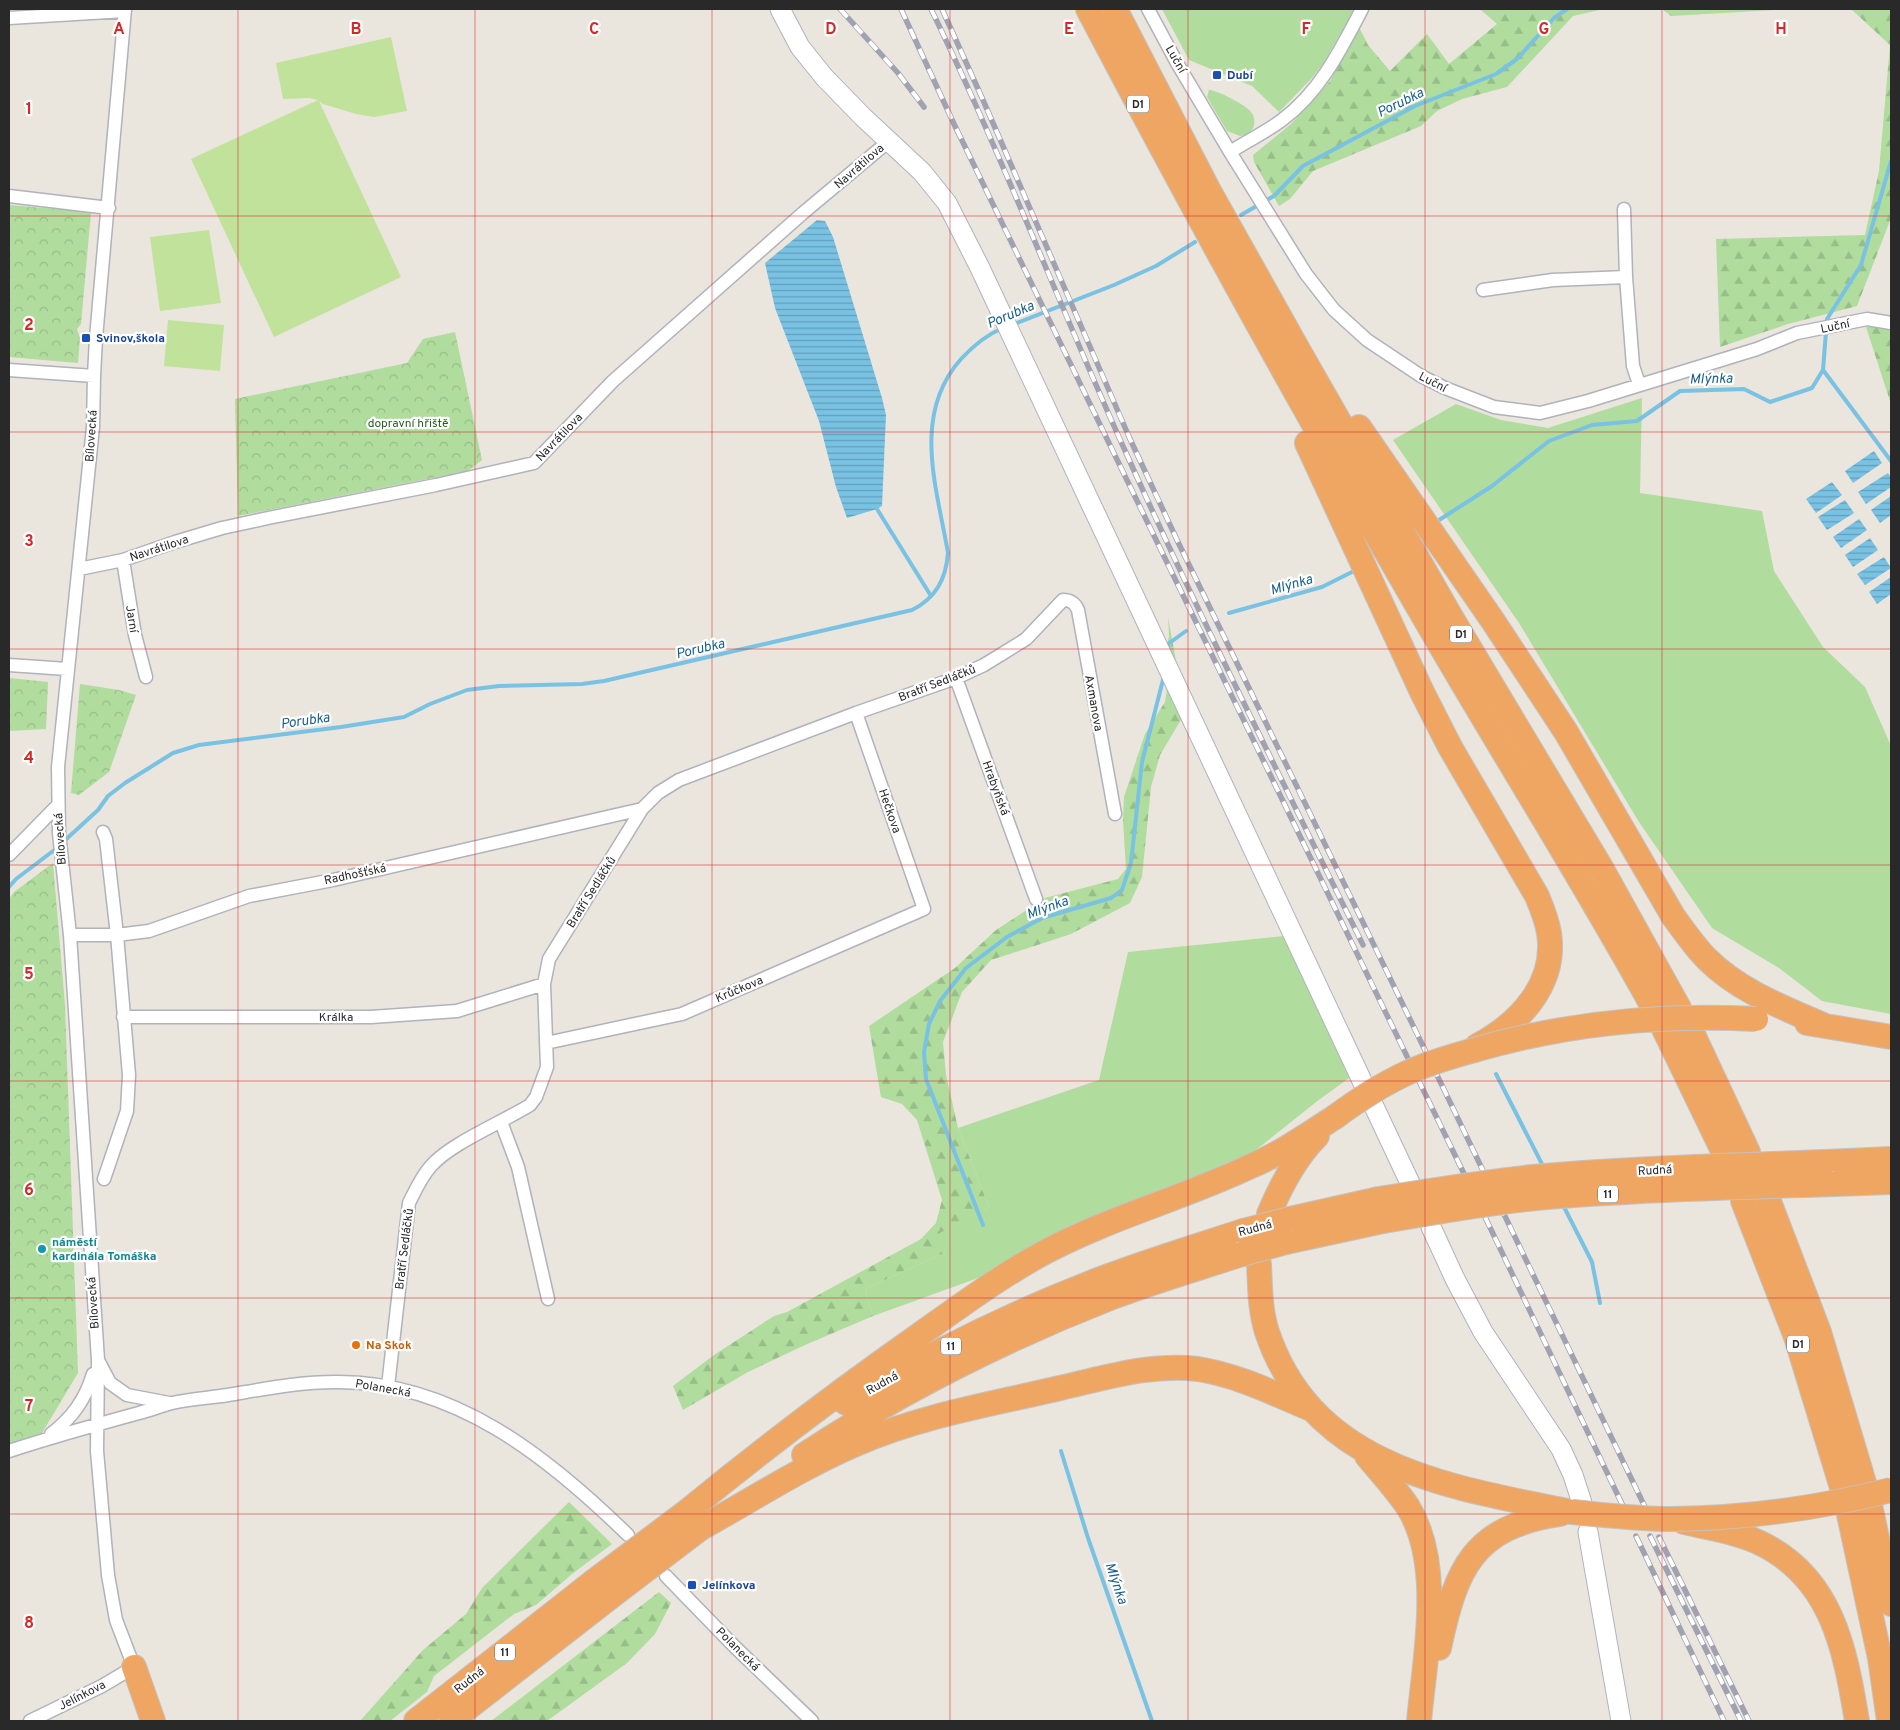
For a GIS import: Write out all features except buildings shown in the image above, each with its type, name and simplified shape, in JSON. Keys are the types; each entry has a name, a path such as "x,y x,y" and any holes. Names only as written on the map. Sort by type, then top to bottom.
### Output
{"highway":[{"name":"D1","path":"1088,9 1237,263 1428,624 1584,885 1659,1019 1724,1153"},
{"name":"D1","path":"1115,9 1198,194"},
{"name":"D1","path":"1237,263 1300,354 1450,617 1603,871 1685,1018 1748,1152"},
{"path":"1237,263 1280,294 1345,407 1493,621 1566,732 1673,916 1690,940 1708,960 1759,1008"},
{"path":"1237,263 1263,356 1319,466 1422,692 1455,755 1537,896 1545,917 1549,934 1548,964 1545,979 1528,1007 1515,1020 1489,1040 1467,1052"},
{"path":"693,1520 772,1442 866,1372 1008,1274 1045,1252 1085,1232 1251,1167 1285,1149 1336,1117 1370,1092 1407,1073 1467,1052 1538,1034 1630,1020 1702,1017 1759,1008 1823,1025 1891,1037"},
{"path":"1282,1225 1287,1176 1298,1158 1336,1117"},
{"name":"Rudná","path":"1381,1210 1474,1184 1533,1178 1702,1167 1891,1160"},
{"name":"Rudná","path":"693,1520 764,1456 818,1420 876,1386 970,1336 1050,1299 1106,1277 1243,1231 1381,1210 1477,1205 1535,1198 1719,1187 1891,1182"},
{"name":"D1","path":"1768,1199 1819,1332 1856,1498 1889,1721"},
{"name":"D1","path":"1743,1200 1856,1498 1891,1604"},
{"name":"Rudná","path":"693,1520 936,1376 994,1348 1112,1298 1249,1260 1282,1225"},
{"path":"1249,1260 1267,1330 1284,1370 1311,1409 1341,1435 1362,1448 1386,1462 1431,1480 1538,1511 1577,1508 1634,1518 1672,1519 1792,1510 1891,1490"},
{"path":"693,1520 883,1433 957,1412 1126,1373 1175,1368 1198,1370 1248,1382 1311,1409"},
{"path":"1362,1448 1408,1507 1416,1522 1426,1557 1429,1612 1419,1721"},
{"path":"1425,1721 1448,1605 1460,1576 1468,1562 1491,1539 1538,1511"},
{"path":"1672,1519 1740,1535 1758,1542 1798,1569 1816,1590 1838,1634 1847,1666 1857,1721"},
{"name":"11","path":"601,1590 693,1520"},
{"name":"Rudná","path":"416,1721 601,1590"},
{"name":"Rudná","path":"451,1721 601,1590"},
{"path":"134,1667 153,1721"}],"street":[{"path":"780,9 800,47 825,78 922,172 947,203 999,308 1410,1183"},
{"name":"Luční","path":"1148,9 1177,63 1276,227 1306,274 1334,310 1366,340 1421,376 1445,388 1494,407 1540,413 1757,348 1797,333 1867,319 1891,323"},
{"path":"1230,152 1281,121 1310,93 1328,71 1362,9"},
{"path":"9,18 125,10"},
{"name":"Bílovecká","path":"125,10 94,376 93,427 58,767 58,806 59,833 70,935 98,1360 96,1424 102,1515 110,1593 120,1630 134,1667"},
{"name":"Navrátilova","path":"79,569 123,560 175,542 240,524 436,485 534,463 613,381 889,141"},
{"path":"9,196 109,208"},
{"path":"1624,209 1626,277 1633,366 1639,384"},
{"path":"1483,290 1553,280 1626,277"},
{"path":"9,370 94,376"},
{"name":"Jarní","path":"123,560 134,635 146,677"},
{"name":"Bratří Sedláčků","path":"388,1386 409,1203 419,1183 432,1165 457,1146 530,1105 536,1097 547,1067 544,984 549,959 642,809 658,793 679,780 856,713 956,678 984,665 1018,645 1038,628 1063,600"},
{"name":"Axmanova","path":"1063,600 1073,603 1078,610 1115,814"},
{"path":"9,665 67,670"},
{"name":"Hrabyňská","path":"956,678 1036,899"},
{"name":"Hečkova","path":"856,713 924,909"},
{"path":"9,855 58,806"},
{"name":"Radhošťská","path":"70,935 116,935 149,931 249,896 333,880 642,809"},
{"path":"103,832 106,839 129,1075 127,1111 104,1179"},
{"name":"Krůčkova","path":"546,1043 682,1014 924,909"},
{"name":"Králka","path":"123,1017 371,1017 457,1011 544,984"},
{"path":"501,1122 518,1167 548,1300"},
{"path":"1431,1227 1455,1279 1483,1332 1561,1449 1573,1475 1577,1508"},
{"path":"98,1360 110,1383 127,1395 172,1403"},
{"path":"45,1439 63,1425 77,1410 89,1388 98,1360"},
{"name":"Polanecká","path":"9,1451 172,1403 302,1383 338,1382 388,1386 448,1404 509,1435 531,1450 590,1498 628,1536"},
{"path":"1588,1532 1621,1721"},
{"name":"Polanecká","path":"666,1576 729,1641 812,1721"},
{"name":"Jelínkova","path":"30,1721 102,1686 134,1667"}],"green space":[{"path":"1162,9 1355,9 1323,64 1279,112 1252,86 1189,60"},
{"path":"1480,9 1604,9 1573,16 1507,87 1462,99 1437,111 1421,126 1313,171 1290,199 1279,206 1254,162 1253,155 1291,124 1330,81 1359,27 1368,45 1390,71 1427,34 1449,64 1497,24"},
{"path":"1662,9 1793,9 1671,16"},
{"path":"1851,9 1891,9 1891,218 1857,306 1788,324 1720,347 1716,239 1865,235 1879,171 1890,45"},
{"path":"391,37 407,111 374,117 356,114 323,104 319,101 401,277 274,337 191,159 318,100 309,98 283,99 276,63"},
{"path":"1209,90 1224,95 1248,109 1254,120 1254,126 1251,131 1240,136 1227,131 1207,97"},
{"path":"9,205 91,212 81,324 77,329 80,338 78,363 9,357"},
{"path":"209,230 221,303 160,311 150,237"},
{"path":"168,320 224,325 220,371 164,366"},
{"path":"1883,326 1891,329 1891,404 1866,327"},
{"name":"dopravní hřiště","path":"455,332 482,460 468,471 238,516 235,399 407,363 423,339"},
{"path":"1642,398 1640,493 1762,511 1774,571 1823,647 1865,687 1891,746 1891,1014 1822,1001 1779,968 1712,928 1639,822 1519,623 1393,440 1456,404 1501,420 1548,428"},
{"path":"1168,617 1180,683 1194,698 1160,755 1151,787 1142,877 1130,903 1071,934 991,960 962,992 943,1042 946,1075 958,1128 989,1207 938,1234 946,1252 865,1289 873,1316 748,1372 683,1410 673,1386 714,1355 774,1316 787,1312 921,1239 936,1223 942,1200 917,1120 902,1104 881,1097 869,1026 955,968 996,930 1045,898 1118,879 1126,869 1123,820 1124,797 1145,734 1165,702 1170,669 1166,650 1169,636"},
{"path":"9,678 48,682 46,729 9,731"},
{"path":"80,684 119,690 136,695 109,772 79,795 71,793"},
{"path":"53,863 65,1005 78,1373 42,1433 9,1444 9,899 14,892"},
{"path":"1284,936 1349,1078 1246,1158 1169,1190 1073,1224 989,1274 873,1316 865,1289 946,1252 937,1234 989,1207 958,1128 1099,1080 1128,952"},
{"path":"569,1502 612,1544 572,1574 536,1605 514,1614 434,1676 427,1692 390,1721 360,1721 423,1650 466,1614 482,1588"},
{"path":"659,1592 671,1603 655,1634 627,1663 547,1721 491,1721"}],"water":[{"path":"817,220 825,221 833,237 886,415 882,506 847,518 836,487 819,421 775,308 765,263"},
{"path":"1874,451 1882,463 1853,483 1845,471"},
{"path":"1888,473 1891,478 1891,487 1866,504 1858,492"},
{"path":"1832,482 1842,495 1816,513 1806,499"},
{"path":"1891,496 1891,515 1880,523 1871,510"},
{"path":"1845,500 1854,513 1827,530 1818,517"},
{"path":"1859,519 1867,530 1841,548 1833,537"},
{"path":"1870,538 1878,550 1853,567 1845,555"},
{"path":"1884,557 1891,568 1865,585 1857,574"},
{"path":"1891,577 1891,594 1877,604 1869,592"}],"waterway":[{"name":"Porubka","path":"1241,215 1274,196 1303,166 1415,106 1496,74 1517,59 1554,18 1567,9"},
{"name":"Mlýnka","path":"1436,522 1492,486 1549,441 1592,425 1637,421 1680,391 1744,389 1770,402 1812,388 1823,370 1827,319 1861,265 1891,161"},
{"name":"Porubka","path":"1012,325 1114,285 1156,266 1195,242"},
{"name":"Porubka","path":"62,843 98,810 108,796 125,783 173,753 199,745 404,717 430,704 467,690 499,686 582,684 604,681 912,610 933,594 942,579 947,562 948,553 938,503 932,453 932,428 936,404 946,381 961,359 980,341 1003,328"},
{"path":"1823,370 1891,461"},
{"path":"877,509 931,596"},
{"name":"Mlýnka","path":"1229,613 1322,587 1356,570"},
{"name":"Mlýnka","path":"1168,649 1168,644 1186,631"},
{"name":"Mlýnka","path":"983,1225 926,1079 924,1052 929,1024 940,1001 966,968 1007,937 1042,918 1111,898 1122,890 1131,863 1142,762 1164,676"},
{"name":"Porubka","path":"9,887 16,879 57,848"},
{"path":"1496,1074 1544,1168"},
{"path":"1563,1205 1592,1262 1600,1303"},
{"name":"Mlýnka","path":"1061,1451 1088,1538 1152,1721"}],"railway":[{"path":"840,9 898,73 924,107"},
{"path":"901,9 954,124 1486,1219 1623,1506"},
{"path":"931,9 1007,175 1102,399 1155,517 1363,945"},
{"path":"942,9 1130,439 1178,542 1645,1507"},
{"path":"1636,1536 1724,1721"},
{"path":"1650,1536 1741,1721"},
{"path":"1659,1537 1749,1721"}],"place":[{"name":"Dubí","path":"1217,75"},
{"name":"Svinov,škola","path":"86,338"},
{"name":"náměstí kardinála Tomáška","path":"42,1249"},
{"name":"Na Skok","path":"356,1345"},
{"name":"Jelínkova","path":"692,1585"}]}
